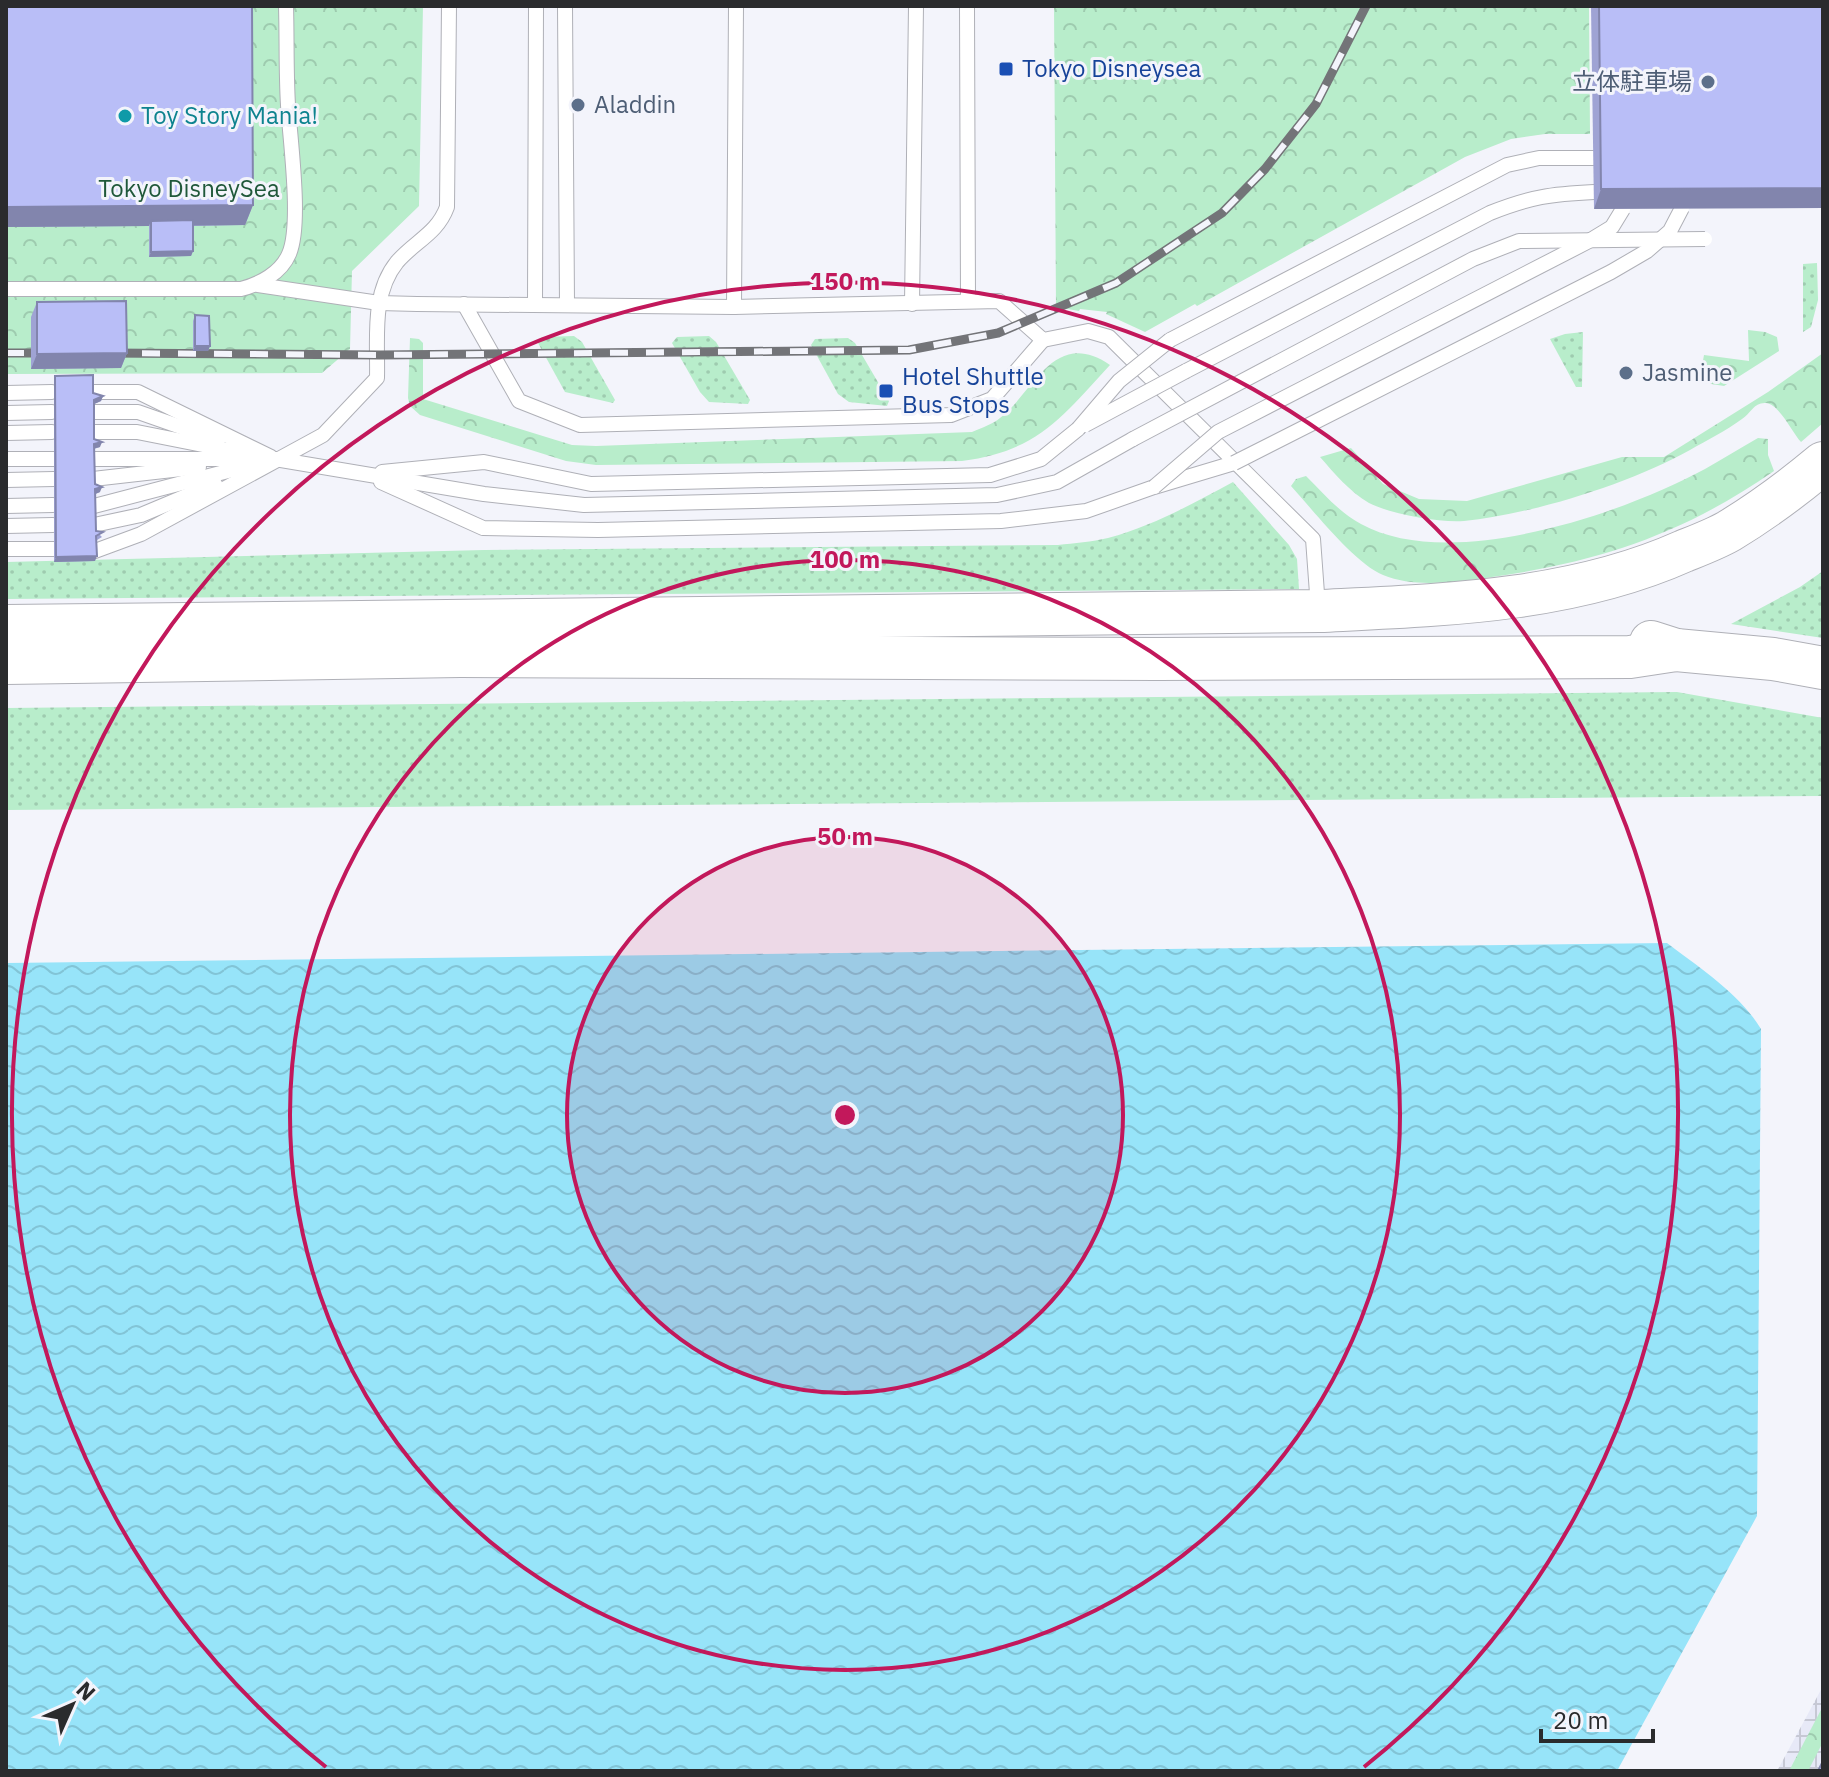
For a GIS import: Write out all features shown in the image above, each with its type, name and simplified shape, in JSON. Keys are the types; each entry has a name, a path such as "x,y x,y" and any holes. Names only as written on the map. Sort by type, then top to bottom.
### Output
{"street":[{"path":"6,626 1319,611 1460,604 1575,587 1656,564 1727,532 1823,463"},
{"path":"1319,611 1433,635 1634,636 1676,650 1773,659 1823,668"},
{"path":"6,663 460,656 1143,659 1630,657 1676,650"}],"lane":[{"path":"258,285 289,255 295,228 286,6"},
{"path":"95,551 141,534 323,435 377,378 379,303 384,283 398,261 441,223 447,207 449,6"},
{"path":"535,304 536,6"},
{"path":"565,6 567,304"},
{"path":"734,307 736,6"},
{"path":"912,304 916,6"},
{"path":"967,6 968,300"},
{"path":"362,474 484,462 591,484 990,475 1041,459 1078,429 1119,381 1170,340 1507,165 1539,158 1593,158"},
{"path":"1078,429 1490,213 1548,194 1594,192"},
{"path":"362,474 483,528 598,530 1001,521 1086,511 1234,463 1611,272 1647,251 1670,231 1682,208"},
{"path":"1154,487 1218,432 1589,241 1612,227 1623,209"},
{"path":"78,432 137,432 484,494 584,505 997,495 1057,482 1201,401 1432,280 1519,241 1705,239"},
{"path":"6,289 241,289 258,285 379,303 734,307 999,301 1043,340"},
{"path":"464,304 519,401 580,425 951,415 992,399 1043,340 1088,331 1109,337 1313,539 1319,611"},
{"path":"6,393 52,392"},
{"path":"78,392 138,392 275,459"},
{"path":"6,413 52,412"},
{"path":"78,412 138,412 275,459"},
{"path":"6,433 52,432"},
{"path":"6,459 54,459"},
{"path":"93,459 275,459"},
{"path":"93,479 275,459"},
{"path":"94,506 275,459"},
{"path":"94,525 141,515 275,459"},
{"path":"6,480 54,479"},
{"path":"6,506 53,505"},
{"path":"6,526 53,525"},
{"path":"6,549 56,549"}],"shaded area":[{"path":"1823,1686 1823,1771 1777,1771"}],"green space":[{"name":"Tokyo DisneySea","path":"6,6 423,6 419,206 352,271 350,349 322,373 6,374"},
{"name":"Tokyo DisneySea","path":"1054,6 1589,6 1590,134 1545,134 1511,139 1465,157 1145,332 1107,312 1056,307"},
{"path":"1817,263 1818,300 1811,327 1803,332 1803,264"},
{"path":"1748,330 1777,337 1779,351 1724,386 1699,382 1704,355 1749,361"},
{"path":"1583,332 1582,387 1576,387 1550,339"},
{"path":"574,336 582,342 615,400 613,403 565,392 538,343 542,337"},
{"path":"709,336 716,342 750,400 748,404 709,402 672,343 677,337"},
{"path":"410,338 423,343 423,399 572,445 596,446 972,432 1000,418 1060,358 1074,354 1091,355 1110,365 1046,429 1010,449 988,456 962,461 596,465 566,461 420,415 410,406 408,398"},
{"path":"848,338 855,343 889,401 887,406 849,402 838,394 811,345 815,339"},
{"path":"1823,353 1823,423 1801,442 1776,408 1762,403 1730,428 1666,463 1610,486 1520,512 1454,521 1389,511 1355,493 1320,457 1351,448 1383,484 1419,499 1467,501 1622,457 1664,457 1768,392"},
{"path":"1758,438 1768,439 1768,455 1774,471 1706,513 1637,543 1601,554 1526,572 1460,581 1408,582 1372,569 1334,535 1291,486 1296,479 1306,476 1353,519 1398,538 1441,542 1487,540 1535,532 1629,503 1705,469"},
{"path":"1233,482 1289,545 1297,559 1299,589 6,599 6,562 484,550 1058,545 1125,533 1172,514"},
{"path":"1823,571 1823,638 1731,624 1800,587"},
{"path":"1677,692 1823,718 1823,796 6,810 6,708"},
{"path":"1823,1706 1823,1742 1808,1771 1789,1771"}],"water":[{"path":"1667,943 1731,993 1761,1029 1757,1516 1617,1771 6,1771 6,963"}],"building":[{"name":"Toy Story Mania!","path":"6,6 252,6 253,205 6,207"},
{"name":"立体駐車場","path":"1599,6 1823,6 1823,188 1601,189"},
{"path":"193,220 193,251 151,252 151,221"},
{"path":"126,301 127,353 37,354 37,302"},
{"path":"195,315 209,316 210,346 195,346"},
{"path":"93,375 93,393 103,396 94,400 94,439 102,442 94,444 95,484 102,487 95,489 96,531 103,532 96,536 97,556 56,557 55,376"}],"railway":[{"path":"106,353 380,355 909,350 998,333 1116,283 1222,213 1265,169 1316,104 1366,6"},
{"path":"6,353 54,353"}],"place":[{"name":"Tokyo Disneysea","path":"1006,69"},
{"name":"立体駐車場","path":"1708,82"},
{"name":"Aladdin","path":"578,105"},
{"name":"Toy Story Mania!","path":"125,116"},
{"name":"Jasmine","path":"1626,373"},
{"name":"Hotel Shuttle Bus Stops","path":"886,391"}]}
